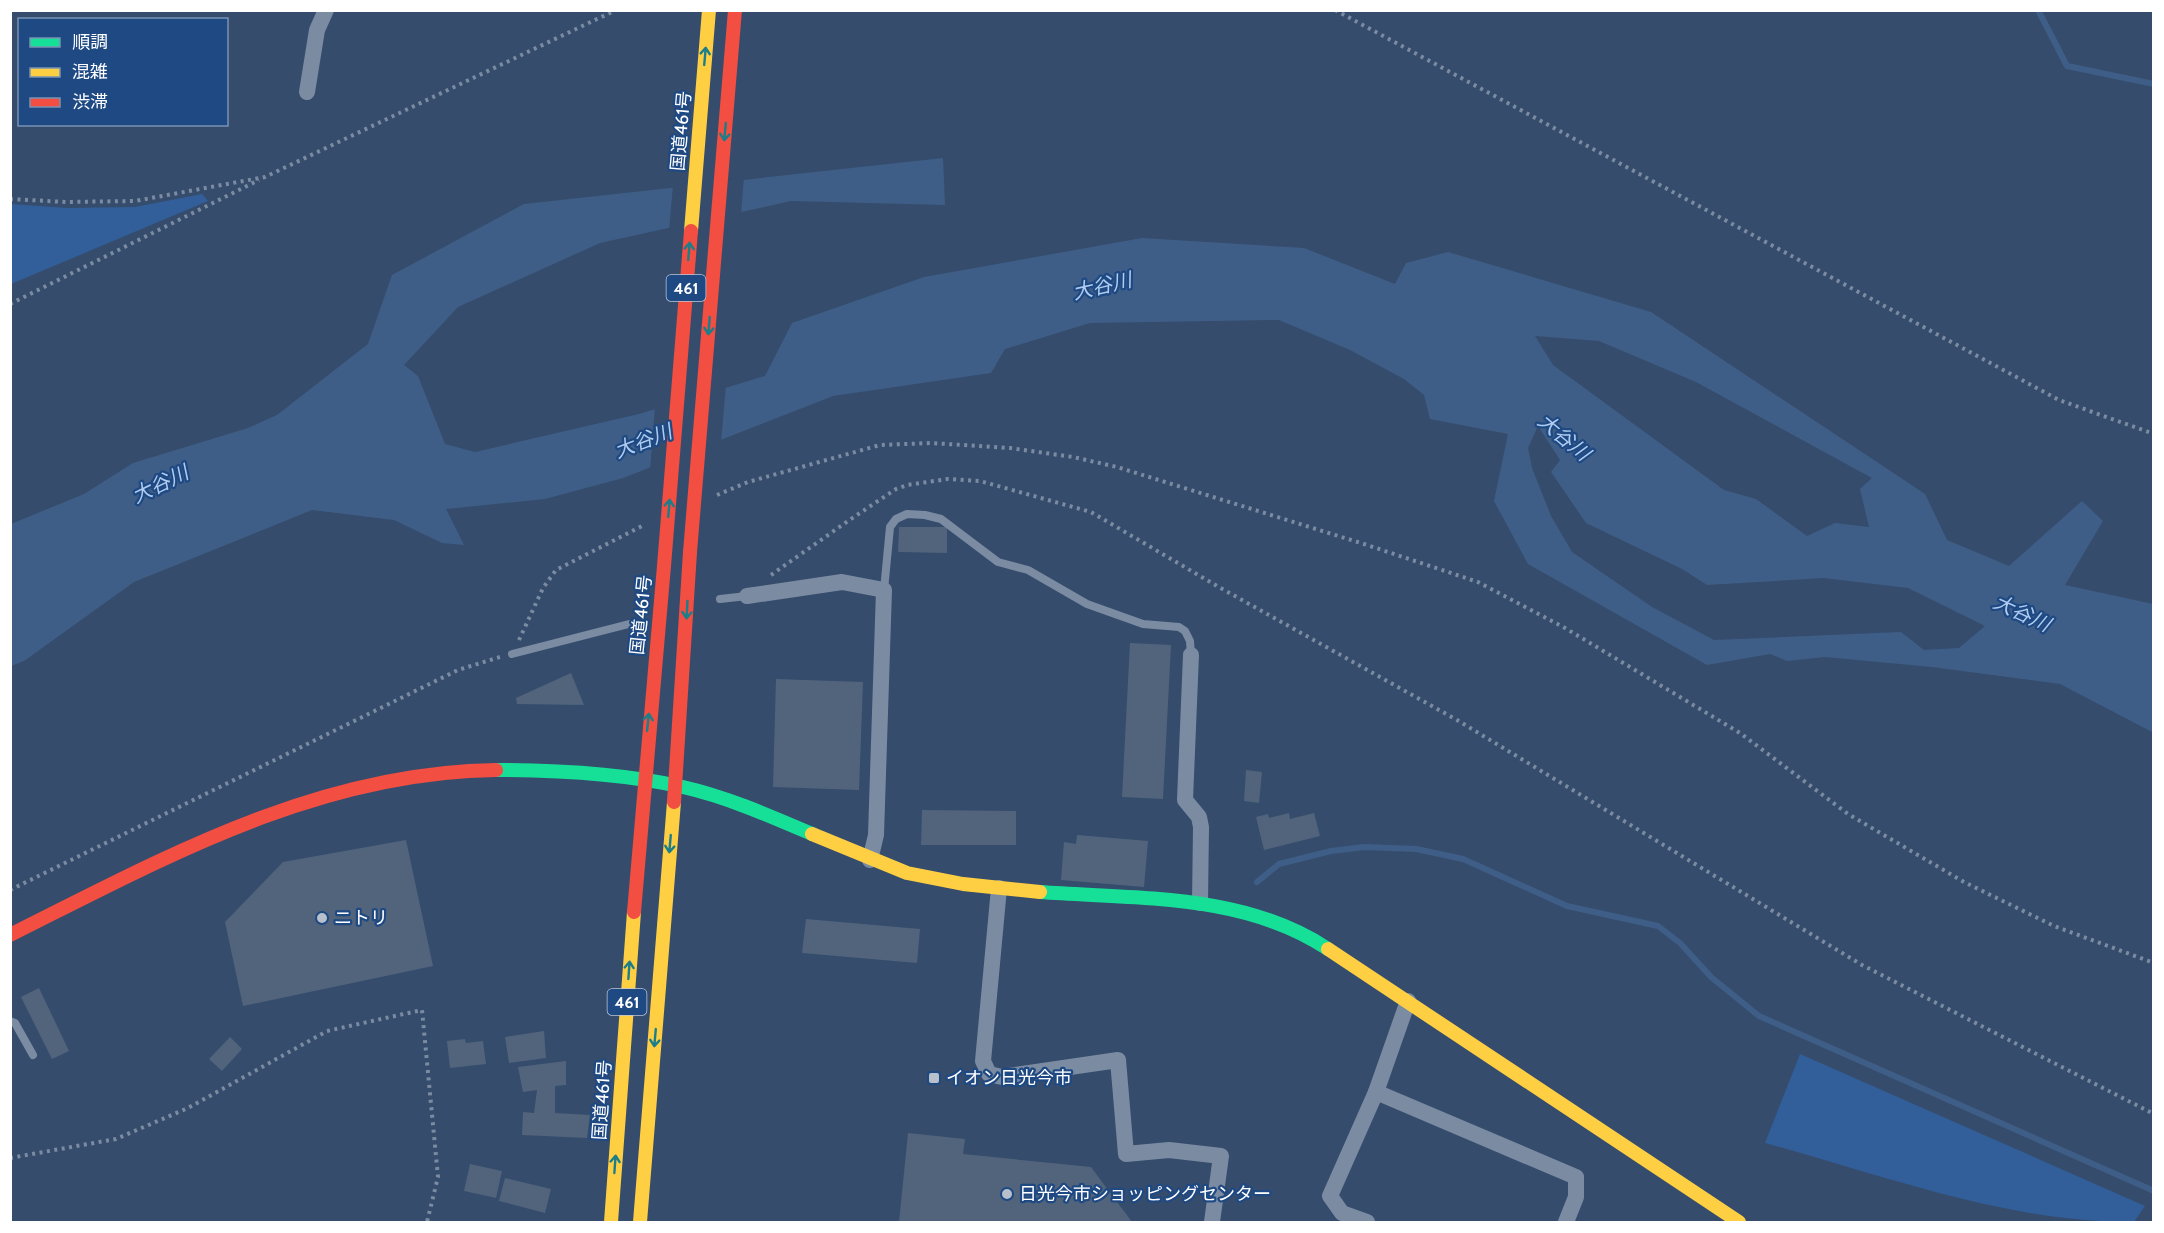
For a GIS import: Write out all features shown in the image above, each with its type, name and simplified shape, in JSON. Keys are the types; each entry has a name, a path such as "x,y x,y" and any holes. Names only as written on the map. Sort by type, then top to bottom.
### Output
{"main road":[{"name":"国道461号","path":"611,1222 643,781 664,566 709,10"},
{"name":"461","path":"640,1222 675,785 690,552 735,10"},
{"path":"10,935 235,827 289,807 358,787 420,775 498,770 561,772 675,785 717,797 870,860 939,881 999,888 1200,903 1246,911 1289,926 1323,945 1408,1001 1719,1217 1739,1222"}],"street":[{"path":"307,92 317,30 326,10"},
{"path":"747,596 842,582 884,590 876,835 870,860"},
{"path":"1191,655 1185,800 1199,817 1201,826 1200,903"},
{"path":"999,888 984,1034 985,1069 988,1074 1002,1077 1118,1060 1126,1154 1169,1150 1221,1156 1212,1222"},
{"path":"1367,1222 1342,1213 1330,1196 1376,1092 1408,1001"},
{"path":"1376,1092 1576,1177 1576,1197 1566,1222"}],"lane":[{"path":"884,590 890,527 896,519 907,514 925,515 953,526 998,562 1028,570 1087,604 1143,624 1179,627 1185,631 1190,641 1191,655"},
{"path":"720,599 747,596"},
{"path":"512,654 629,624"},
{"path":"10,1021 15,1023 33,1056"}],"path":[{"path":"10,304 265,177 616,10"},
{"path":"1335,10 2060,400 2154,434"},
{"path":"10,199 66,202 135,201 265,177"},
{"path":"715,496 748,482 880,445 931,443 1010,448 1074,457 1117,467 1353,540 1478,582 1565,628 1740,733 1848,814 1964,882 2054,926 2154,963"},
{"path":"747,596 764,580 848,520 896,489 907,485 948,479 980,482 1091,512 1217,586 1457,720 1862,965 2154,1114"},
{"path":"10,890 458,670 512,654 543,588 556,570 649,522"},
{"path":"10,1158 126,1136 188,1108 327,1031 422,1010 438,1177 427,1222"}],"shaded area":[{"path":"202,194 208,201 11,284 11,204 67,208 135,207"},
{"path":"1800,1054 2145,1206 2134,1222 2040,1215 1902,1183 1765,1143"}],"water":[{"name":"大谷川","path":"943,158 945,205 791,201 600,243 458,307 404,365 418,376 445,444 475,452 639,414 765,376 792,323 924,277 1142,238 1304,248 1395,284 1406,263 1448,252 1651,312 1925,494 1947,540 2009,566 2082,501 2103,521 2065,585 2153,604 2154,733 2060,684 1932,667 1825,657 1787,661 1770,654 1707,665 1528,564 1494,501 1508,434 1430,419 1424,395 1404,379 1350,350 1279,320 1090,323 1005,349 991,373 833,396 623,478 545,499 446,509 464,545 442,543 394,520 312,510 134,582 24,661 11,666 11,524 84,494 133,463 248,428 277,415 368,344 392,275 524,204","holes":["1535,336 1599,341 1696,382 1872,478 1860,489 1869,527 1835,523 1807,536 1756,499 1724,490 1553,365","1538,426 1560,460 1551,472 1586,523 1682,569 1707,585 1824,578 1908,588 1985,626 1959,648 1924,650 1901,632 1714,640 1652,607 1572,552 1551,516 1532,468 1528,448"]}],"pier":[{"path":"744,177 741,215 669,231 673,185"},
{"path":"726,385 721,443 650,471 655,406"}],"building":[{"path":"899,527 947,527 947,553 898,552"},
{"path":"1130,643 1171,645 1163,799 1122,797"},
{"path":"571,673 584,705 517,704 516,698"},
{"path":"776,679 863,682 859,790 773,787"},
{"path":"1246,770 1262,772 1259,803 1244,801"},
{"path":"922,810 1016,811 1016,845 921,845"},
{"path":"1289,813 1290,819 1314,813 1320,836 1264,850 1256,817 1268,814 1269,818"},
{"path":"1077,835 1148,841 1144,887 1061,880 1064,842 1076,844"},
{"path":"406,840 433,966 243,1006 225,922 283,862"},
{"path":"806,919 920,929 917,963 802,953"},
{"path":"39,988 69,1051 52,1059 21,997"},
{"path":"544,1031 546,1058 509,1063 505,1037"},
{"path":"230,1037 242,1049 222,1071 209,1059"},
{"path":"465,1039 466,1043 483,1041 486,1064 450,1068 447,1041"},
{"path":"566,1061 566,1085 555,1086 555,1113 590,1115 587,1138 522,1135 523,1112 534,1113 537,1090 523,1092 518,1067"},
{"name":"日光今市ショッピングセンター","path":"908,1133 965,1139 963,1154 1091,1167 1132,1222 899,1222"},
{"path":"470,1164 502,1171 496,1198 464,1191"},
{"path":"505,1178 551,1189 545,1213 499,1201"}],"waterway":[{"path":"2038,10 2067,66 2154,84"},
{"path":"1257,882 1279,864 1331,851 1364,847 1416,849 1463,859 1567,906 1658,926 1680,943 1711,977 1759,1016 2154,1191"}],"traffic: fast":[{"path":"496,770 590,774 683,787 732,802 812,834"},
{"path":"1040,892 1152,898 1226,908 1261,917 1295,931 1328,949"}],"traffic: slow":[{"path":"691,231 709,10"},
{"path":"640,1222 674,802"},
{"path":"812,834 907,873 963,884 1040,892"},
{"path":"611,1222 634,912"},
{"path":"1328,949 1739,1222"}],"traffic: jam":[{"path":"690,552 735,10"},
{"path":"664,566 691,231"},
{"path":"674,802 690,552"},
{"path":"634,912 664,566"},
{"path":"10,935 185,849 244,824 305,803 367,786 430,775 496,770"}],"place":[{"name":"ニトリ","path":"322,918"},
{"name":"イオン日光今市","path":"934,1078"},
{"name":"日光今市ショッピングセンター","path":"1007,1194"}]}
